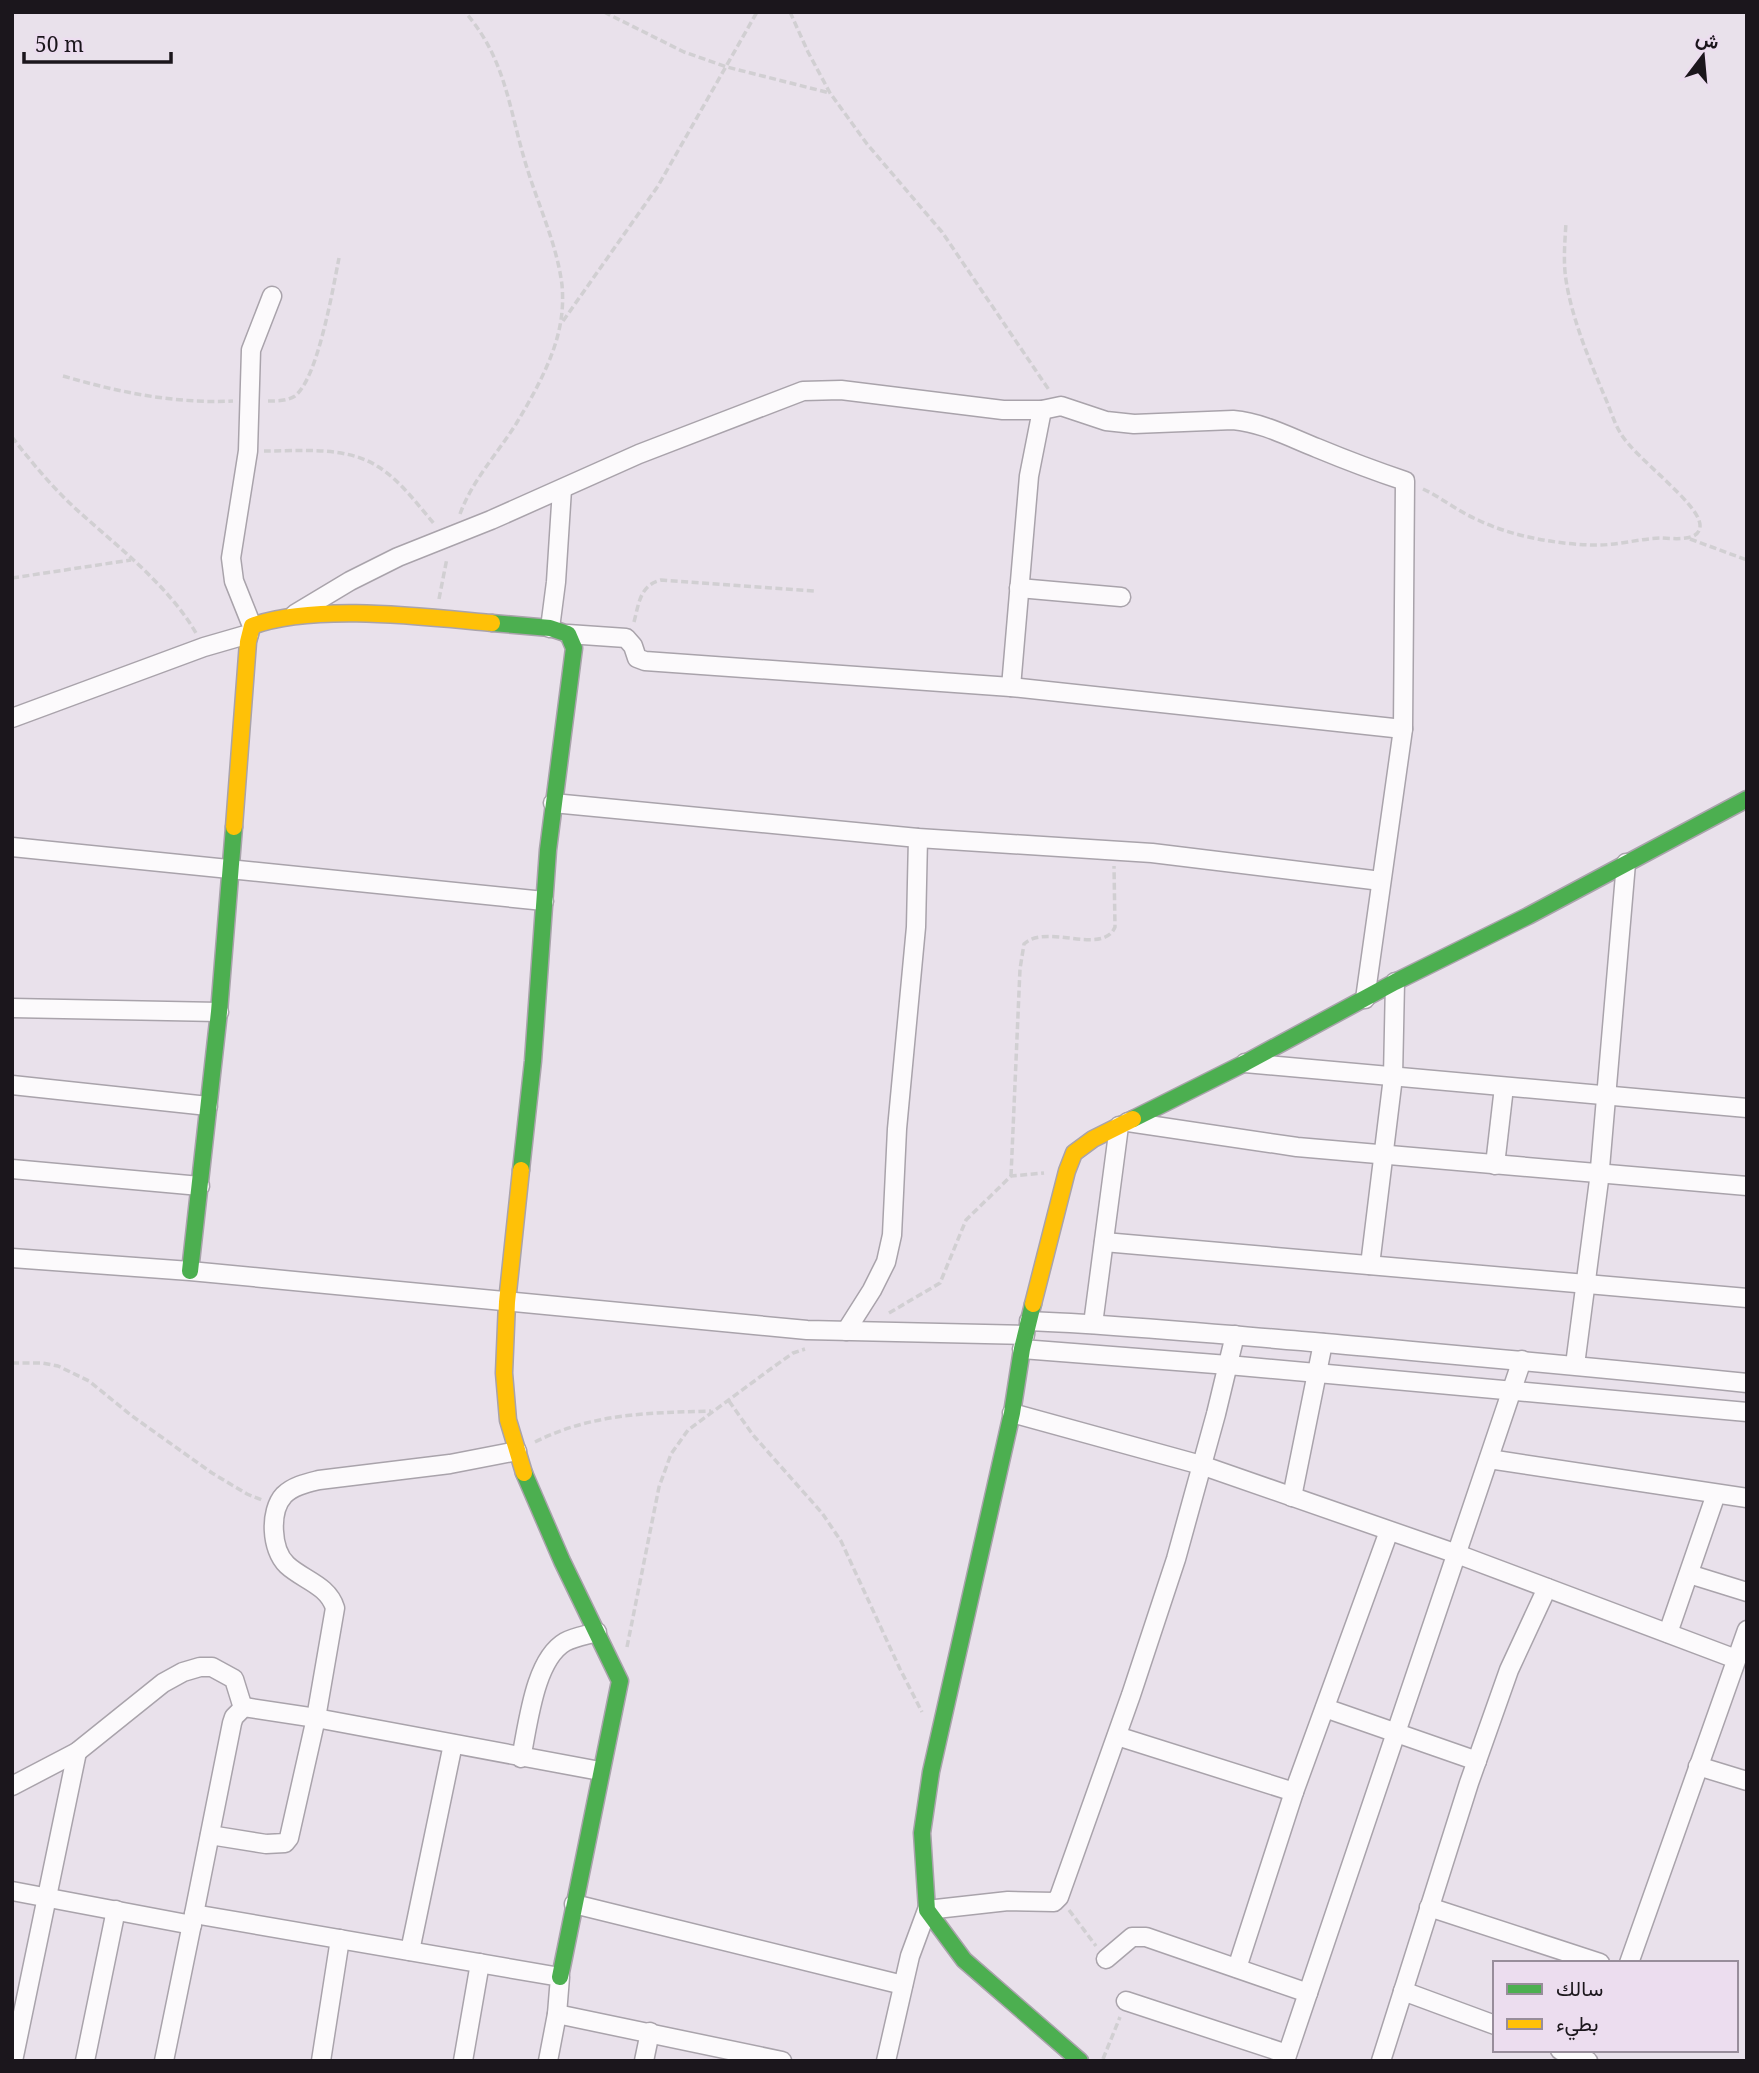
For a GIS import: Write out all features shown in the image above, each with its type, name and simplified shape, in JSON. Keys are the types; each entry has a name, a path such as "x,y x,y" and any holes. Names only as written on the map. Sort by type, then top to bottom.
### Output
{"street":[{"path":"190,1272 219,1012 250,630 234,581 231,558 248,451 251,351 272,296"},
{"path":"291,616 398,557 451,537 639,454 803,391 841,390 964,406 1042,410 1061,406 1106,421 1134,424 1247,422 1287,434 1313,447 1405,481 1403,729 1365,999"},
{"path":"1011,687 1031,465 1042,410"},
{"path":"550,628 562,489"},
{"path":"1019,588 1121,597"},
{"path":"12,718 250,630 269,618 351,615 550,628 568,634 626,638 637,657 645,661 1011,687 1403,729"},
{"path":"548,2061 573,1904 621,1681 562,1561 523,1471 508,1420 504,1373 507,1302 533,1061 553,803 574,648 568,634"},
{"path":"886,2061 902,1985 927,1910 922,1833 931,1772 1012,1413 1025,1335 1074,1153 1093,1139 1528,916 1747,799"},
{"path":"553,803 918,838 1152,853 1381,881"},
{"path":"846,1331 877,1281 886,1262 892,1235 899,1104 916,927 918,838"},
{"path":"12,847 544,901"},
{"path":"1575,1365 1607,1097 1626,863"},
{"path":"1370,1265 1393,1077 1395,982"},
{"path":"12,1008 219,1012"},
{"path":"1245,1063 1747,1108"},
{"path":"12,1085 208,1106"},
{"path":"1495,1165 1504,1087"},
{"path":"1124,1124 1297,1147 1747,1186"},
{"path":"1093,1324 1124,1124"},
{"path":"12,1168 200,1186"},
{"path":"1104,1242 1747,1298"},
{"path":"12,1258 190,1272 657,1317 846,1331 1025,1335 1228,1365 1747,1412"},
{"path":"1025,1335 1093,1324 1522,1360 1747,1383"},
{"path":"927,1910 1008,1901 1054,1902 1059,1897 1117,1736 1176,1559 1235,1335"},
{"path":"1292,1497 1323,1343"},
{"path":"1126,2001 1286,2057 1522,1360"},
{"path":"1012,1413 1201,1465 1457,1554 1736,1659"},
{"path":"210,1835 266,1844 285,1843 289,1838 316,1718 335,1608 333,1599 286,1564 276,1548 276,1505 285,1493 300,1485 319,1480 450,1464 517,1451"},
{"path":"1489,1459 1747,1498"},
{"path":"1668,1633 1717,1494"},
{"path":"1237,1968 1294,1792 1389,1531"},
{"path":"1689,1574 1747,1592"},
{"path":"1381,2061 1477,1761 1509,1670 1547,1588"},
{"path":"1630,1961 1747,1630"},
{"path":"521,1758 535,1695 543,1668 552,1653 565,1642 597,1632"},
{"path":"12,1786 77,1752 163,1683 200,1667 212,1667 234,1679 243,1708"},
{"path":"164,2061 232,1723 243,1708 316,1718 600,1771"},
{"path":"1325,1708 1477,1761"},
{"path":"1117,1736 1294,1792"},
{"path":"410,1951 453,1744"},
{"path":"13,2061 77,1752"},
{"path":"1698,1766 1747,1781"},
{"path":"12,1891 116,1910 340,1940 560,1977"},
{"path":"573,1904 902,1985"},
{"path":"1429,1907 1594,1961"},
{"path":"85,2061 116,1910"},
{"path":"927,1910 964,1960 1080,2061"},
{"path":"1106,1959 1125,1941 1139,1936 1308,1993"},
{"path":"321,2061 340,1940"},
{"path":"463,2061 480,1963"},
{"path":"1403,1991 1493,2024"},
{"path":"557,2014 782,2061"},
{"path":"644,2061 650,2032"},
{"path":"1565,2052 1588,2061"}],"path":[{"path":"435,619 451,537 463,506 516,423 538,382 553,351 562,321 562,285 550,234 527,168 504,79 494,53 465,12"},
{"path":"604,12 684,51 727,67 830,93"},
{"path":"562,321 658,186 757,12"},
{"path":"790,12 830,93 867,144 942,232 1061,406"},
{"path":"1566,222 1566,280 1592,365 1619,432 1642,461 1686,499 1696,514 1699,531 1688,538"},
{"path":"63,376 101,387 170,400 248,401 290,398 303,386 313,363 325,325 339,258"},
{"path":"12,438 37,469 173,600 204,647"},
{"path":"248,451 349,454 365,460 378,466 392,478 438,528 451,537"},
{"path":"1405,481 1478,520 1540,538 1590,545 1656,538 1688,538 1747,560"},
{"path":"12,578 131,560"},
{"path":"630,641 641,595 653,582 662,580 814,591"},
{"path":"1011,1176 1020,969 1024,944 1037,935 1102,940 1112,934 1115,927 1114,851"},
{"path":"885,1315 940,1283 966,1220 1011,1176 1067,1171"},
{"path":"621,1681 663,1476 671,1454 688,1430 713,1411 793,1353 815,1346"},
{"path":"12,1363 58,1366 89,1381 212,1474 247,1494 276,1505"},
{"path":"729,1401 754,1435 822,1513 841,1541 919,1707 941,1731"},
{"path":"517,1451 558,1431 602,1418 713,1411"}],"traffic: fast":[{"path":"492,623 550,628 568,634 574,648 548,850 533,1061 521,1170"},
{"path":"1133,1119 1528,916 1747,799"},
{"path":"190,1271 219,1012 234,827"},
{"path":"1033,1304 1022,1349 1012,1413 931,1772 922,1833 927,1910 964,1960 1080,2061"},
{"path":"524,1473 562,1561 620,1681 560,1977"}],"traffic: slow":[{"path":"234,827 248,642 252,626 278,619 338,613 403,615 492,623"},
{"path":"1033,1304 1074,1153 1093,1139 1133,1119"},
{"path":"521,1170 507,1302 504,1373 508,1420 524,1473"}]}
